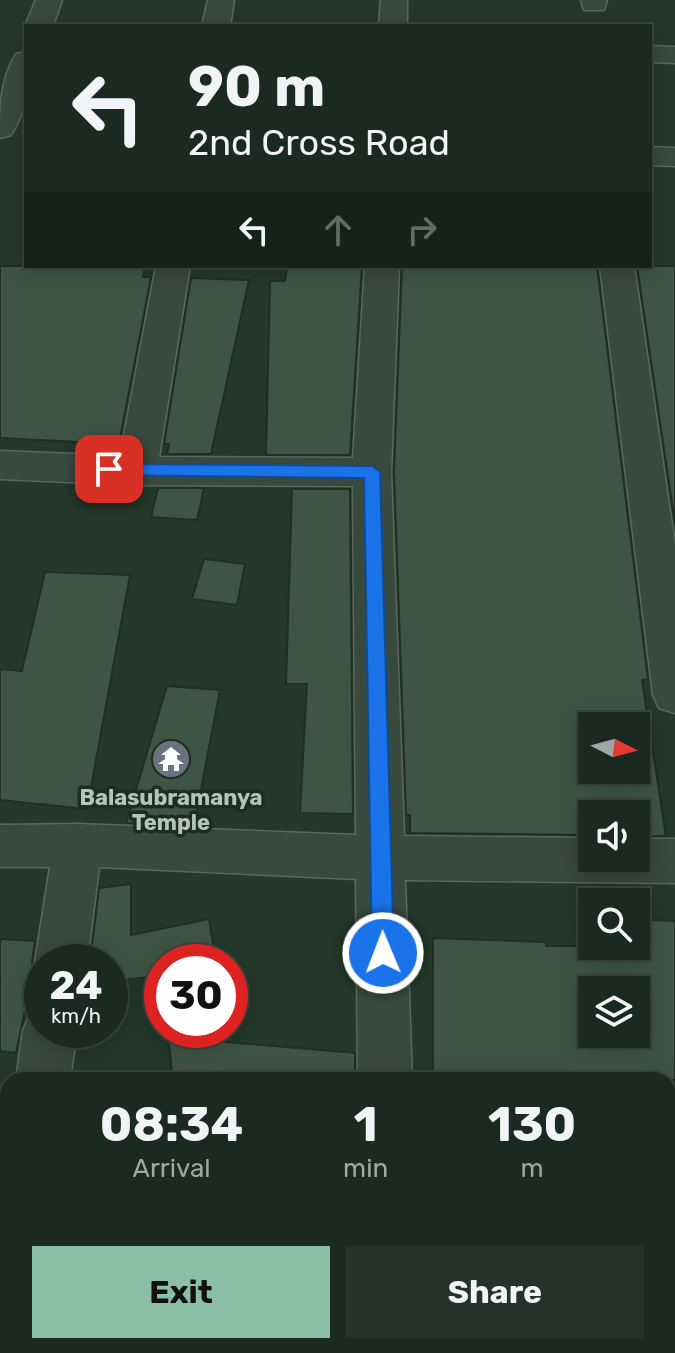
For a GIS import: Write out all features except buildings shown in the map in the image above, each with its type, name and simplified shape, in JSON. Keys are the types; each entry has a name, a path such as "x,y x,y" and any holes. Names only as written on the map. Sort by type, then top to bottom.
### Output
{"street":[{"path":"40,24 49,0"},
{"path":"216,24 221,0"},
{"path":"393,24 394,0"},
{"path":"652,54 675,55"},
{"path":"0,129 24,65"},
{"path":"652,156 675,157"},
{"path":"137,471 173,268"},
{"path":"382,268 372,472 385,1072"},
{"path":"617,268 675,695"},
{"path":"0,465 137,471 372,472"},
{"path":"64,944 78,845"},
{"path":"0,846 78,845 382,858 675,861"},
{"path":"44,1072 47,1048"}],"place":[{"name":"Balasubramanya Temple","path":"171,759"}],"route":[{"path":"109,469 372,472 383,953"}]}
